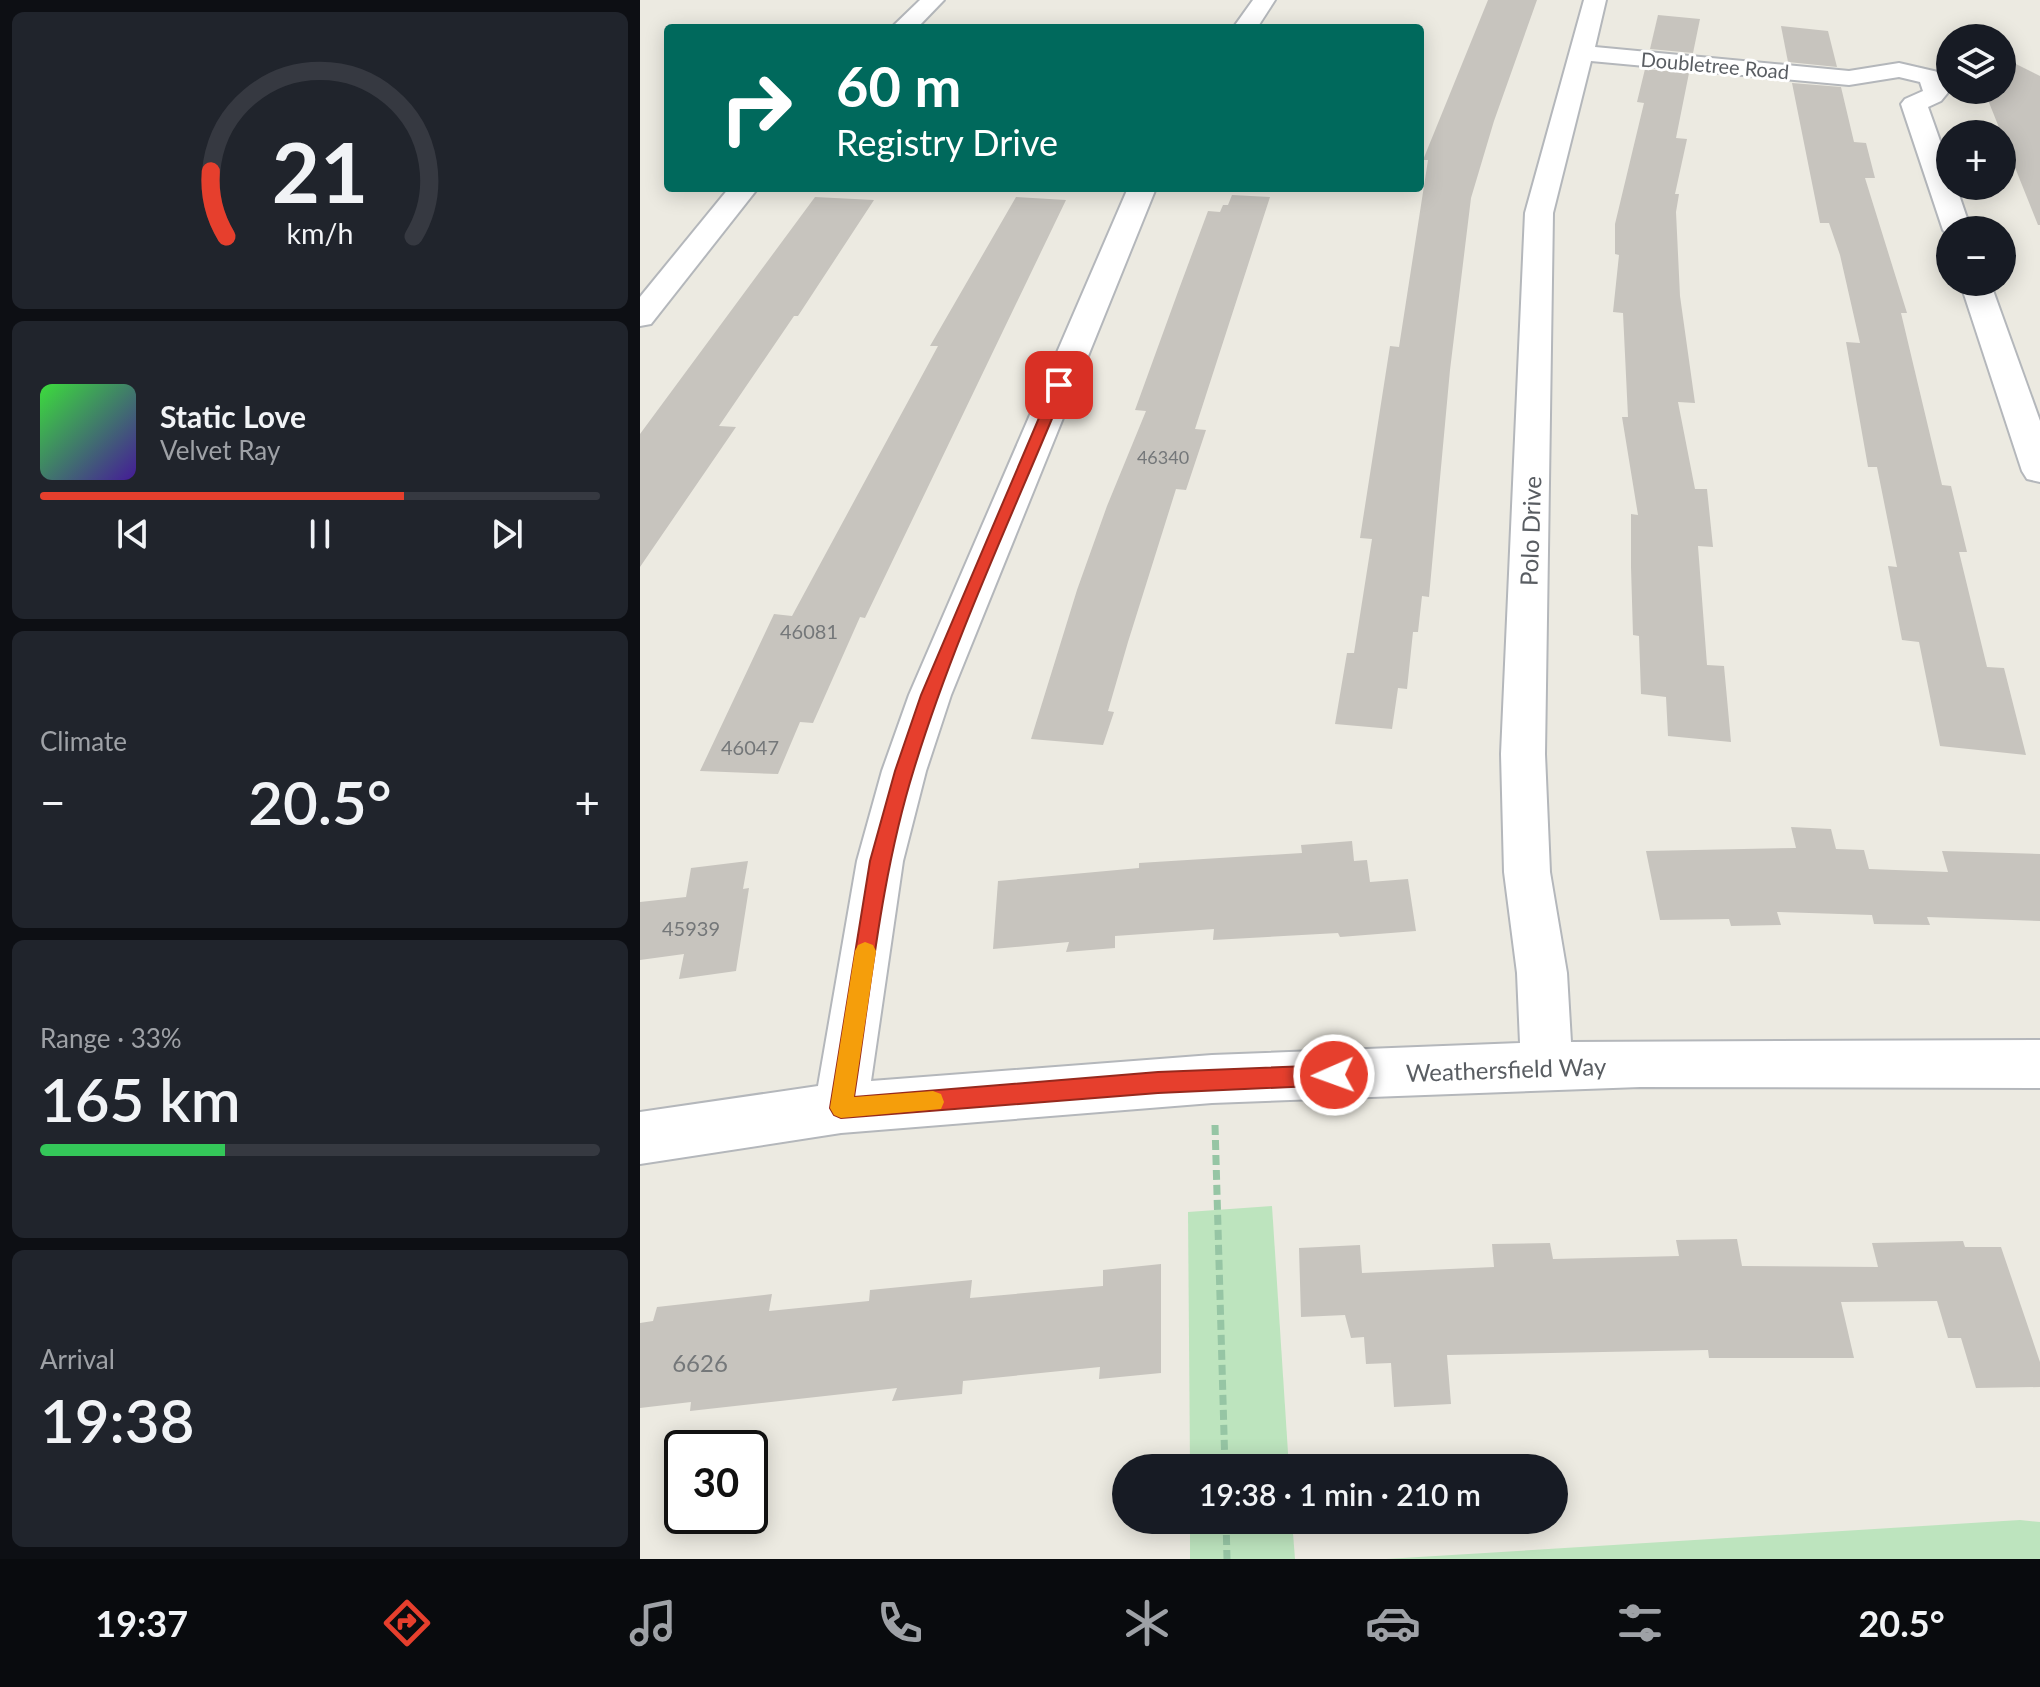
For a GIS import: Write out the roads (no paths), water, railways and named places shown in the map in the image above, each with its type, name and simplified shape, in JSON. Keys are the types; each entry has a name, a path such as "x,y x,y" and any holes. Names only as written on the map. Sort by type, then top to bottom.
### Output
{"street":[{"path":"907,24 933,0"},
{"path":"1248,24 1264,0"},
{"name":"Polo Drive","path":"1547,1068 1542,973 1527,872 1523,754 1539,213 1595,0"},
{"name":"Doubletree Road","path":"1581,53 1849,78 1899,70 1929,77 1938,89 1932,96 1914,104 1952,216"},
{"path":"640,317 741,192"},
{"path":"841,1108 880,861 904,771 930,695 1140,192"},
{"path":"1980,296 2040,471"},
{"name":"Weathersfield Way","path":"640,1138 841,1108 1212,1079 1640,1063 2040,1064"}]}
